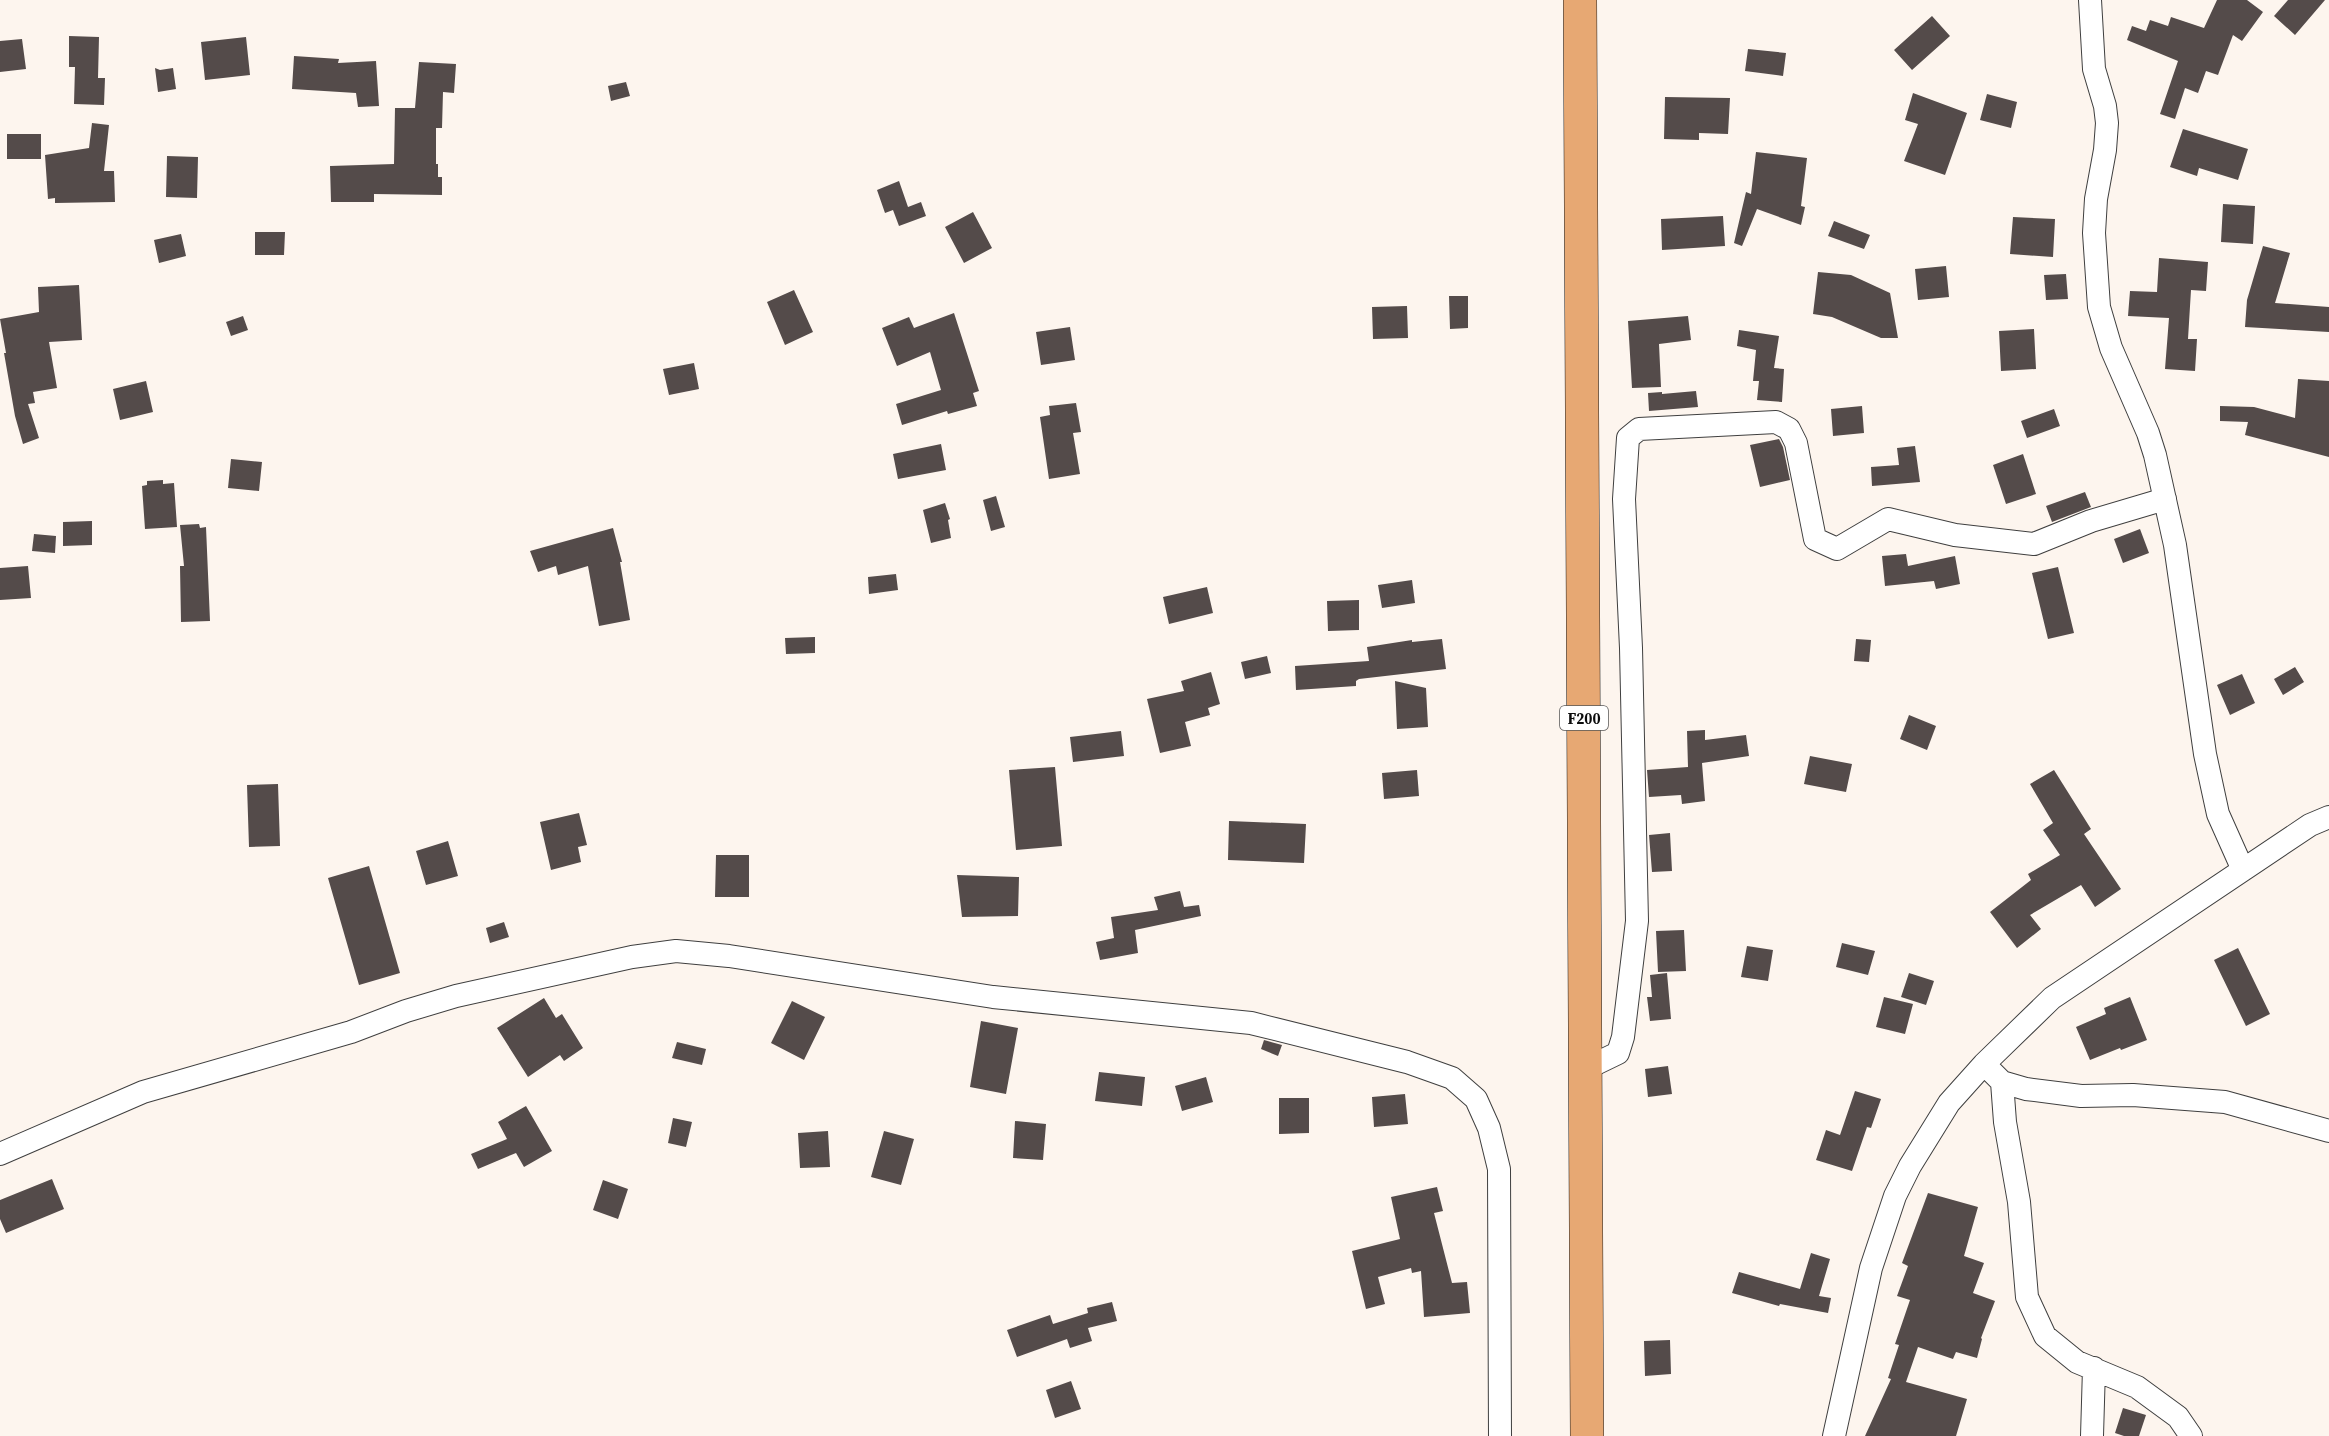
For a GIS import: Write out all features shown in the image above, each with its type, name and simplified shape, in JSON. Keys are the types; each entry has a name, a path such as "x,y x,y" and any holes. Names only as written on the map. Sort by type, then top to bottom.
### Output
{"main road":[{"name":"F200","path":"1580,0 1587,1436"}],"street":[{"path":"2090,0 2094,69 2105,106 2107,123 2106,150 2096,199 2094,233 2099,307 2111,348 2148,433 2165,499 2175,545 2205,754 2218,813 2243,870"},
{"path":"1585,1069 1618,1053 1624,1026 1637,921 1631,648 1624,499 1628,438 1639,429 1776,422 1782,425 1789,429 1796,443 1815,539 1837,549 1888,519 1955,535 2034,544 2091,521 2165,499"},
{"path":"1834,1436 1871,1268 1896,1196 1910,1167 1949,1103 1984,1064 2052,998 2310,825 2329,817"},
{"path":"0,1154 143,1092 351,1032 406,1011 456,996 632,957 676,951 729,956 993,997 1251,1023 1407,1062 1452,1078 1476,1099 1489,1128 1499,1169 1500,1436"},
{"path":"1984,1064 2002,1082 2026,1089 2062,1095 2133,1095 2225,1102 2329,1131"},
{"path":"2002,1082 2005,1122 2019,1202 2027,1297 2045,1336 2077,1362 2137,1387 2178,1417 2191,1436"},
{"path":"2092,1436 2094,1368"}],"building":[{"path":"2217,0 2247,0 2263,12 2242,41 2233,35 2218,75 2206,71 2198,93 2185,88 2175,119 2160,114 2178,61 2127,40 2132,26 2146,31 2150,20 2168,26 2171,17 2204,28"},
{"path":"2288,0 2325,0 2295,35 2274,16"},
{"path":"1932,16 1950,36 1912,70 1894,50"},
{"path":"69,36 99,37 98,78 105,78 104,105 74,104 75,67 69,67"},
{"path":"246,37 250,75 205,80 201,42"},
{"path":"22,39 26,69 0,72 0,41"},
{"path":"1748,49 1786,53 1783,76 1745,71"},
{"path":"294,56 339,59 338,63 376,61 379,106 358,107 356,93 292,89"},
{"path":"419,62 456,64 454,93 443,92 442,128 436,128 436,164 438,164 438,177 442,177 442,195 374,194 374,202 331,202 330,166 394,164 395,108 415,108"},
{"path":"155,68 160,70 173,68 176,89 158,92"},
{"path":"626,82 630,96 611,101 608,86"},
{"path":"1913,93 1967,113 1945,175 1904,161 1918,124 1905,120"},
{"path":"1987,94 2017,102 2011,128 1980,120"},
{"path":"1665,97 1730,98 1728,134 1699,133 1699,140 1664,139"},
{"path":"92,123 109,125 104,171 114,171 115,202 55,203 55,198 48,199 45,155 89,148"},
{"path":"2183,129 2248,149 2238,180 2199,168 2197,176 2170,167"},
{"path":"7,134 41,134 41,159 7,159"},
{"path":"1756,152 1807,158 1801,206 1805,207 1801,225 1757,209 1742,246 1734,243 1746,192 1751,194"},
{"path":"167,156 198,157 197,198 166,197"},
{"path":"899,181 908,207 921,202 926,216 899,226 893,210 885,213 877,190"},
{"path":"2223,204 2255,206 2253,244 2221,242"},
{"path":"973,212 992,248 964,263 945,227"},
{"path":"1723,216 1725,246 1662,250 1661,219"},
{"path":"2013,217 2055,219 2053,257 2010,254"},
{"path":"1834,221 1870,235 1864,249 1828,236"},
{"path":"255,232 285,232 284,255 255,255"},
{"path":"181,234 186,256 159,263 154,240"},
{"path":"2263,246 2290,253 2275,303 2329,307 2329,332 2245,327 2247,300"},
{"path":"2159,258 2208,262 2206,291 2191,290 2188,339 2197,339 2195,371 2165,369 2169,318 2128,316 2130,291 2157,292"},
{"path":"1946,266 1949,297 1918,300 1915,269"},
{"path":"1818,272 1851,275 1890,293 1898,338 1881,338 1832,317 1813,314"},
{"path":"2066,274 2068,299 2046,300 2044,275"},
{"path":"79,285 82,340 49,342 57,388 33,392 35,403 28,404 39,438 23,444 15,416 0,319 39,312 38,287"},
{"path":"794,290 813,332 785,345 767,302"},
{"path":"1449,296 1468,296 1468,328 1450,329"},
{"path":"1407,306 1408,338 1373,339 1372,307"},
{"path":"954,313 979,391 973,393 977,406 948,414 947,411 902,425 896,404 941,390 930,352 897,366 882,328 909,317 914,328"},
{"path":"243,316 248,330 231,336 226,322"},
{"path":"1688,316 1691,340 1659,344 1661,387 1632,388 1628,321"},
{"path":"1070,327 1075,360 1041,365 1036,332"},
{"path":"2034,329 2036,369 2001,371 1999,331"},
{"path":"1739,330 1779,336 1774,368 1784,369 1782,402 1757,400 1759,381 1753,381 1756,350 1737,346"},
{"path":"694,363 699,389 669,395 663,369"},
{"path":"2298,379 2329,381 2329,457 2245,435 2248,422 2220,421 2220,406 2254,407 2295,418"},
{"path":"146,381 153,412 120,420 113,389"},
{"path":"1696,391 1698,407 1649,411 1648,393"},
{"path":"1076,403 1081,432 1073,433 1080,474 1049,479 1040,417 1050,415 1049,406"},
{"path":"1862,406 1864,433 1833,436 1831,409"},
{"path":"2054,409 2060,426 2027,438 2021,421"},
{"path":"1779,439 1790,480 1760,487 1750,445"},
{"path":"941,444 946,470 898,479 893,454"},
{"path":"1915,446 1920,482 1872,486 1871,467 1899,465 1897,448"},
{"path":"2023,454 2036,494 2006,504 1993,465"},
{"path":"231,459 262,462 259,491 228,488"},
{"path":"163,480 163,484 174,483 177,527 145,529 142,486 147,485 147,481"},
{"path":"2085,492 2091,507 2052,522 2046,506"},
{"path":"996,496 1005,527 991,531 983,500"},
{"path":"945,503 950,519 948,520 951,538 931,543 923,510"},
{"path":"92,521 92,545 63,546 63,522"},
{"path":"199,524 200,528 206,527 210,621 181,622 180,566 184,566 180,525"},
{"path":"613,528 622,562 620,562 630,620 599,626 588,566 558,575 556,566 538,572 530,551"},
{"path":"2140,529 2149,553 2123,563 2114,539"},
{"path":"34,534 56,536 55,553 32,551"},
{"path":"1906,554 1908,566 1955,556 1960,584 1936,589 1934,581 1885,586 1882,556"},
{"path":"28,566 31,598 0,600 0,568"},
{"path":"2058,567 2074,633 2048,639 2032,573"},
{"path":"896,574 898,590 869,594 868,577"},
{"path":"1412,580 1415,603 1382,608 1378,585"},
{"path":"1207,587 1213,613 1169,624 1163,597"},
{"path":"1359,600 1359,630 1328,631 1327,601"},
{"path":"815,637 815,653 786,654 785,638"},
{"path":"1442,639 1446,669 1359,679 1356,681 1356,686 1296,690 1295,666 1369,661 1367,647 1412,640 1412,642"},
{"path":"1856,639 1871,640 1869,662 1854,661"},
{"path":"1267,656 1271,673 1245,679 1241,662"},
{"path":"2295,667 2304,682 2283,695 2274,679"},
{"path":"1211,672 1220,704 1208,708 1210,715 1185,722 1191,746 1160,753 1147,699 1184,691 1181,681"},
{"path":"2242,674 2255,703 2230,715 2217,685"},
{"path":"1395,681 1426,688 1428,727 1397,729"},
{"path":"1909,715 1936,726 1927,750 1900,739"},
{"path":"1705,730 1705,740 1746,735 1749,756 1702,763 1705,801 1682,804 1681,795 1649,797 1647,770 1688,767 1687,731"},
{"path":"1121,731 1124,756 1073,762 1070,737"},
{"path":"1810,756 1852,764 1846,792 1804,784"},
{"path":"1055,767 1062,846 1016,850 1009,770"},
{"path":"1417,770 1419,796 1384,799 1382,773"},
{"path":"2054,770 2091,829 2084,834 2121,889 2095,907 2081,885 2030,915 2041,929 2017,948 1990,912 2031,880 2028,874 2060,855 2043,830 2053,823 2030,784"},
{"path":"278,784 280,846 249,847 247,785"},
{"path":"579,813 587,845 578,847 581,862 551,870 540,822"},
{"path":"1229,821 1306,824 1304,863 1228,860"},
{"path":"1670,833 1672,871 1652,872 1649,835"},
{"path":"448,841 458,876 426,885 416,851"},
{"path":"716,855 749,855 749,897 715,897"},
{"path":"369,866 400,973 359,985 328,878"},
{"path":"957,875 1019,877 1018,916 962,917"},
{"path":"1180,891 1184,907 1199,905 1201,916 1135,930 1138,953 1100,960 1096,942 1114,938 1111,917 1158,910 1154,897"},
{"path":"504,922 509,937 490,943 486,928"},
{"path":"1684,930 1686,971 1658,972 1656,931"},
{"path":"1842,943 1875,951 1868,975 1836,967"},
{"path":"1747,946 1773,950 1768,981 1741,977"},
{"path":"2238,948 2270,1014 2246,1026 2214,960"},
{"path":"1667,973 1671,1019 1650,1021 1647,997 1652,997 1650,975"},
{"path":"1909,973 1934,981 1926,1005 1901,997"},
{"path":"1884,997 1913,1004 1905,1034 1876,1027"},
{"path":"2130,997 2147,1040 2090,1060 2076,1027 2106,1014 2104,1008"},
{"path":"544,998 556,1018 562,1014 583,1048 564,1061 560,1055 528,1077 497,1028"},
{"path":"792,1001 825,1017 804,1060 771,1043"},
{"path":"981,1021 1018,1028 1006,1094 970,1087"},
{"path":"1264,1040 1282,1045 1278,1056 1261,1049"},
{"path":"677,1042 706,1049 702,1065 672,1058"},
{"path":"1668,1066 1672,1094 1648,1097 1645,1069"},
{"path":"1099,1072 1145,1077 1142,1106 1095,1101"},
{"path":"1206,1077 1213,1102 1182,1111 1175,1086"},
{"path":"1855,1091 1881,1099 1871,1128 1867,1127 1852,1171 1816,1160 1826,1130 1840,1135"},
{"path":"1405,1094 1408,1124 1374,1127 1372,1097"},
{"path":"1279,1098 1309,1098 1309,1133 1279,1134"},
{"path":"526,1106 552,1151 524,1167 516,1153 478,1169 471,1154 507,1139 498,1122"},
{"path":"673,1118 692,1122 686,1147 668,1143"},
{"path":"1015,1121 1046,1124 1043,1160 1013,1158"},
{"path":"828,1131 830,1167 800,1168 798,1133"},
{"path":"884,1131 914,1139 901,1185 871,1177"},
{"path":"52,1179 64,1209 6,1233 0,1219 0,1200"},
{"path":"603,1180 628,1189 618,1219 593,1210"},
{"path":"1437,1187 1443,1211 1434,1213 1452,1283 1467,1282 1470,1313 1424,1317 1421,1271 1412,1273 1411,1268 1378,1277 1385,1304 1366,1309 1352,1251 1400,1239 1391,1197"},
{"path":"1928,1193 1978,1207 1964,1256 1984,1263 1973,1293 1995,1301 1981,1338 1977,1358 1956,1352 1953,1359 1918,1347 1906,1382 1967,1399 1956,1436 1865,1436 1891,1379 1888,1378 1899,1345 1895,1344 1910,1300 1897,1296 1908,1266 1902,1263"},
{"path":"1811,1253 1830,1259 1819,1296 1831,1298 1828,1313 1780,1304 1779,1306 1732,1293 1739,1272 1800,1289"},
{"path":"1112,1302 1117,1321 1088,1328 1092,1341 1070,1348 1067,1339 1017,1357 1007,1330 1050,1315 1053,1324 1088,1313 1087,1308"},
{"path":"1670,1340 1671,1374 1645,1376 1644,1341"},
{"path":"1071,1381 1081,1409 1055,1418 1046,1390"},
{"path":"2123,1408 2146,1415 2139,1436 2124,1436 2115,1433"}]}
